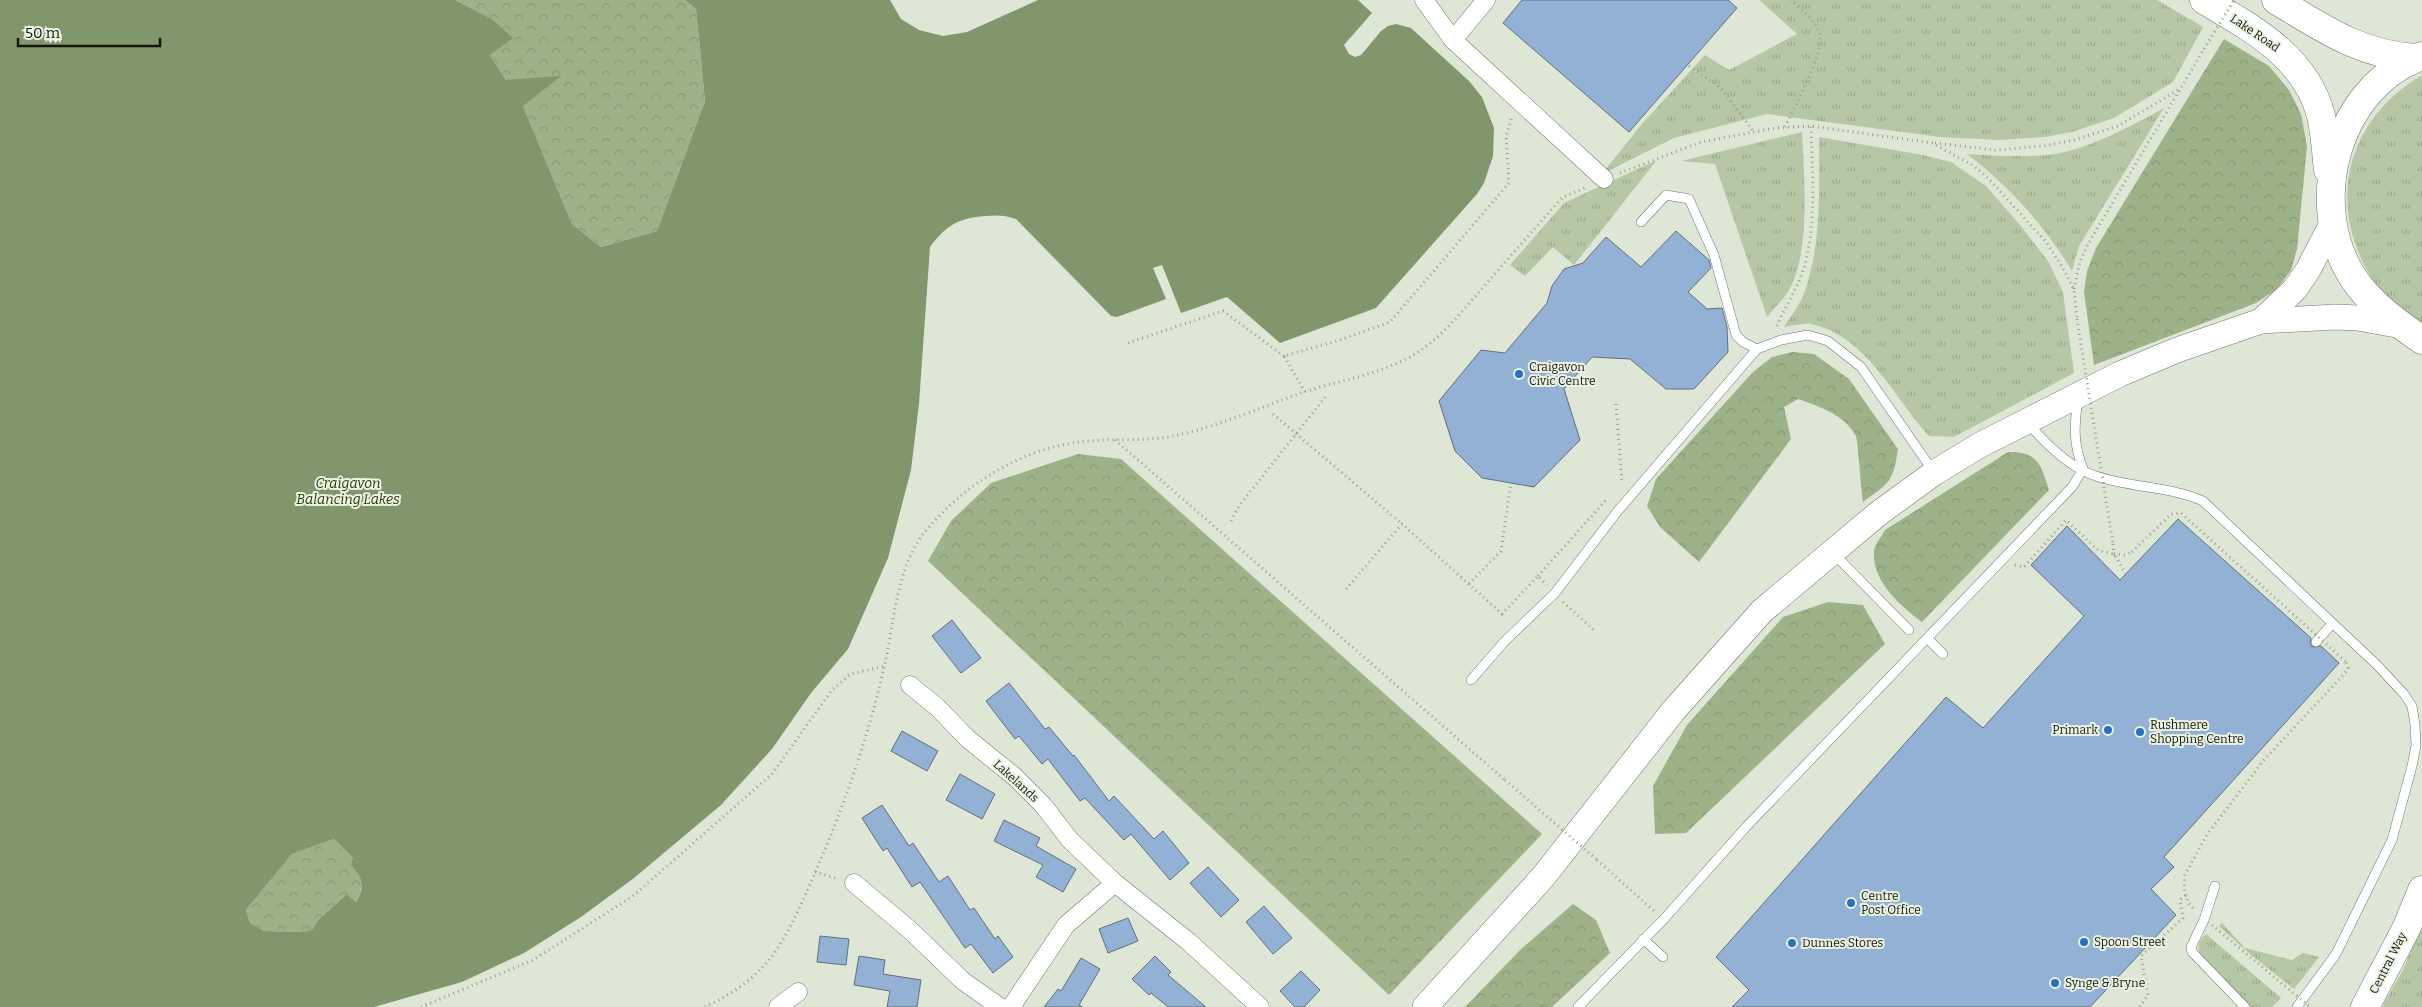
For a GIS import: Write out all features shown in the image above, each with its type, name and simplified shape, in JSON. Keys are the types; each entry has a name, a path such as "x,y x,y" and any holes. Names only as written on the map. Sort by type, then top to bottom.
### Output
{"highway":[{"name":"Lake Road","path":"2204,0 2261,34 2283,52 2300,71 2321,116 2330,186"},
{"path":"2276,0 2330,34 2354,44 2391,56 2419,57"},
{"path":"2412,333 2371,300 2352,277 2342,256 2332,222 2330,186 2345,128 2356,108 2365,95 2382,80 2419,57"},
{"name":"Central Way","path":"2365,1007 2406,929 2422,890"}],"street":[{"path":"1424,0 1453,40 1604,179"},
{"path":"1453,40 1486,0"},
{"path":"2261,321 2295,289 2308,270 2332,222"},
{"path":"1425,1007 1543,877 1674,710 1762,611 1879,513 1934,473 1980,445 2120,374 2177,350 2261,321 2335,317 2358,318 2412,333"},
{"name":"Lakelands","path":"910,685 937,707 968,739 1014,777 1043,805 1070,840 1115,883 1189,942 1260,1007"},
{"path":"854,883 910,930 963,982 1000,1007"},
{"path":"1011,1007 1066,925 1115,883"},
{"path":"778,1007 798,992"}],"lane":[{"path":"1641,222 1666,195 1689,199 1714,255 1736,335 1743,342 1757,349"},
{"path":"1471,680 1505,641 1555,593 1617,512 1757,349 1808,335 1828,341 1861,367 1934,473"},
{"path":"2078,395 2074,431 2076,449 2083,469"},
{"path":"2027,421 2052,449 2095,476 2184,492 2203,501 2377,665 2404,694 2412,706 2416,746 2392,840 2336,954 2297,1007"},
{"path":"1578,1007 1664,919 1746,827 2057,506 2083,469"},
{"path":"1832,552 1909,630"},
{"path":"2316,642 2332,624"},
{"path":"1928,639 1943,654"},
{"path":"2215,886 2208,922 2191,947 2192,952 2245,1007"},
{"path":"1644,939 1663,957"}],"path":[{"path":"1785,127 1820,49 1820,34 1808,15 1790,0"},
{"path":"2126,574 2114,554 2074,290 2080,261 2088,244 2234,0"},
{"path":"1689,66 1720,88 1753,131"},
{"path":"705,1007 744,983 763,967 794,921 826,846 871,724 904,573 911,552 926,530 945,510 981,480 1010,462 1036,452 1080,442 1143,441 1193,431 1306,392 1373,373 1409,358 1446,330 1563,197 1604,179 1701,142 1753,131 1811,126 1995,150 2044,146 2074,140 2118,126 2183,88"},
{"path":"1284,356 1337,341 1390,322 1509,183 1506,136 1518,100"},
{"path":"1771,344 1778,323 1795,294 1807,257 1812,221 1811,126"},
{"path":"1932,143 1974,166 1990,180 2046,242 2063,268 2074,290"},
{"path":"1128,343 1223,311 1284,356 1306,392"},
{"path":"1231,521 1238,506 1326,396"},
{"path":"1616,404 1623,482 1616,489"},
{"path":"1273,414 1402,524 1502,614 1610,497"},
{"path":"1115,440 1664,919"},
{"path":"1469,584 1501,552 1510,483"},
{"path":"2002,562 2024,567 2066,520 2098,550 2125,555 2132,552 2171,514 2181,513 2346,662 2348,668 2345,673 2263,760 2206,836 2185,875 2188,903 2310,1007"},
{"path":"1346,589 1402,524"},
{"path":"1538,576 1596,632"},
{"path":"421,1007 532,960 633,896 772,774 832,690 851,674 885,666"},
{"path":"815,872 854,883"},
{"path":"2140,1007 2148,995 2141,956 2183,918 2180,900 2186,895"}],"green space":[{"path":"455,0 685,0 696,9 705,101 657,231 601,247 572,224 523,106 490,55 512,38 492,19"},
{"path":"1759,0 2157,0 2203,27 2173,82 2114,118 2072,132 2045,137 1999,140 1940,137 1767,114 1674,138 1602,174 1641,125 1705,55 1729,70 1797,34"},
{"path":"2224,39 2269,66 2289,90 2301,114 2307,146 2297,249 2291,270 2277,289 2256,303 2094,365 2084,292 2087,271 2096,248"},
{"path":"2422,75 2422,326 2391,302 2376,285 2360,256 2351,227 2347,198 2350,169 2359,142 2374,117 2395,94"},
{"path":"2164,108 2079,246 2072,271 2038,222 2012,193 1967,154 2028,156 2063,153 2108,137"},
{"path":"1802,132 1805,213 1801,255 1789,290 1767,317 1715,164 1681,161"},
{"path":"1819,137 1923,155 1951,162 1986,186 2048,261 2063,292 2074,373 1954,437 1929,436 1878,370 1848,341 1830,330 1811,324 1784,327 1803,296 1814,253 1819,195"},
{"path":"1657,160 1574,265 1553,247 1525,276 1510,265 1564,203"},
{"path":"1792,352 1814,354 1849,379 1898,449 1892,476 1884,486 1863,502 1858,447 1856,436 1851,428 1831,412 1798,399 1784,407 1791,439 1699,562 1660,527 1647,506 1656,479 1753,372 1772,357"},
{"path":"2008,452 2026,454 2037,461 2049,490 1922,622 1889,592 1883,583 1875,562 1874,551 1876,546 1885,530"},
{"path":"1078,454 1121,459 1542,834 1389,995 928,561 951,521 991,483"},
{"path":"1828,602 1863,605 1885,644 1686,833 1655,834 1653,786 1687,725 1783,617"},
{"path":"334,839 353,858 352,866 361,883 356,902 347,894 318,920 313,929 305,932 264,931 250,923 246,910 292,854"},
{"path":"1573,904 1596,920 1610,953 1552,1007 1465,1007 1521,949"},
{"path":"2222,923 2245,948 2292,960 2303,953 2319,957 2294,989 2250,954 2219,926"},
{"path":"2422,924 2422,1007 2382,1007 2403,970"},
{"path":"2206,934 2281,998 2272,1007 2249,1007 2214,973 2200,955 2200,941"}],"water":[{"name":"Craigavon Balancing Lakes","path":"0,0 455,0 492,19 513,38 490,55 506,80 561,76 523,106 572,224 601,247 657,231 705,101 696,9 685,0 890,0 901,19 919,30 943,36 967,32 1038,0 1358,0 1372,13 1344,45 1349,54 1355,57 1361,55 1381,31 1388,26 1396,24 1411,28 1469,81 1482,97 1494,128 1493,156 1484,183 1477,194 1376,308 1280,343 1227,297 1181,313 1162,265 1153,268 1166,299 1117,317 1111,316 1016,219 1001,216 976,217 960,221 942,233 930,247 919,404 911,470 888,558 848,649 811,693 772,749 721,805 634,878 581,917 524,953 462,982 374,1007 0,1007","holes":["334,839 353,858 351,865 358,874 362,887 356,902 347,894 318,920 313,929 305,932 264,931 250,923 246,910 292,854"]}],"building":[{"path":"1522,0 1728,0 1737,8 1629,132 1503,23"},
{"name":"Craigavon Civic Centre","path":"1676,231 1709,260 1711,268 1688,292 1707,309 1722,308 1727,327 1728,352 1694,389 1666,389 1630,359 1592,357 1564,389 1580,440 1534,487 1482,478 1455,451 1439,401 1481,350 1505,353 1547,303 1552,286 1564,269 1583,263 1606,237 1641,267"},
{"path":"2178,519 2311,638 2310,643 2312,647 2321,646 2339,663 2164,857 2174,867 2151,889 2176,915 2090,1007 1732,1007 1749,990 1716,957 1946,697 1983,728 2084,616 2031,565 2067,526 2120,580"},
{"path":"952,620 981,658 961,673 932,636"},
{"path":"1009,683 1045,729 1049,727 1074,755 1109,801 1114,796 1154,839 1163,831 1189,863 1170,880 1131,834 1124,840 1085,798 1080,801 1048,759 1042,764 1019,736 1015,739 986,701"},
{"path":"902,731 938,751 927,771 891,751"},
{"path":"960,774 995,794 982,819 946,800"},
{"path":"882,805 909,846 913,843 939,882 948,876 970,910 974,908 995,939 998,936 1013,957 993,973 971,944 965,948 920,882 912,887 887,848 883,851 862,818"},
{"path":"1004,820 1040,838 1036,846 1076,869 1063,892 1036,877 1043,865 994,841"},
{"path":"1208,867 1239,900 1221,917 1190,883"},
{"path":"1264,906 1292,938 1273,954 1246,922"},
{"path":"1128,918 1138,941 1108,953 1099,929"},
{"path":"820,936 849,939 846,965 817,962"},
{"path":"859,956 885,960 883,974 921,980 917,1007 887,1007 890,991 854,985"},
{"path":"1155,956 1171,972 1168,975 1206,1007 1168,1007 1151,993 1149,995 1132,979"},
{"path":"1081,958 1100,969 1079,1005 1082,1007 1044,1007 1058,989 1061,991"},
{"path":"1301,971 1320,990 1304,1007 1295,1007 1280,991"}],"place":[{"name":"Craigavon Civic Centre","path":"1519,374"},
{"name":"Primark","path":"2108,730"},
{"name":"Rushmere Shopping Centre","path":"2140,732"},
{"name":"Centre Post Office","path":"1851,903"},
{"name":"Spoon Street","path":"2084,942"},
{"name":"Dunnes Stores","path":"1792,943"},
{"name":"Synge & Bryne","path":"2055,983"}]}
